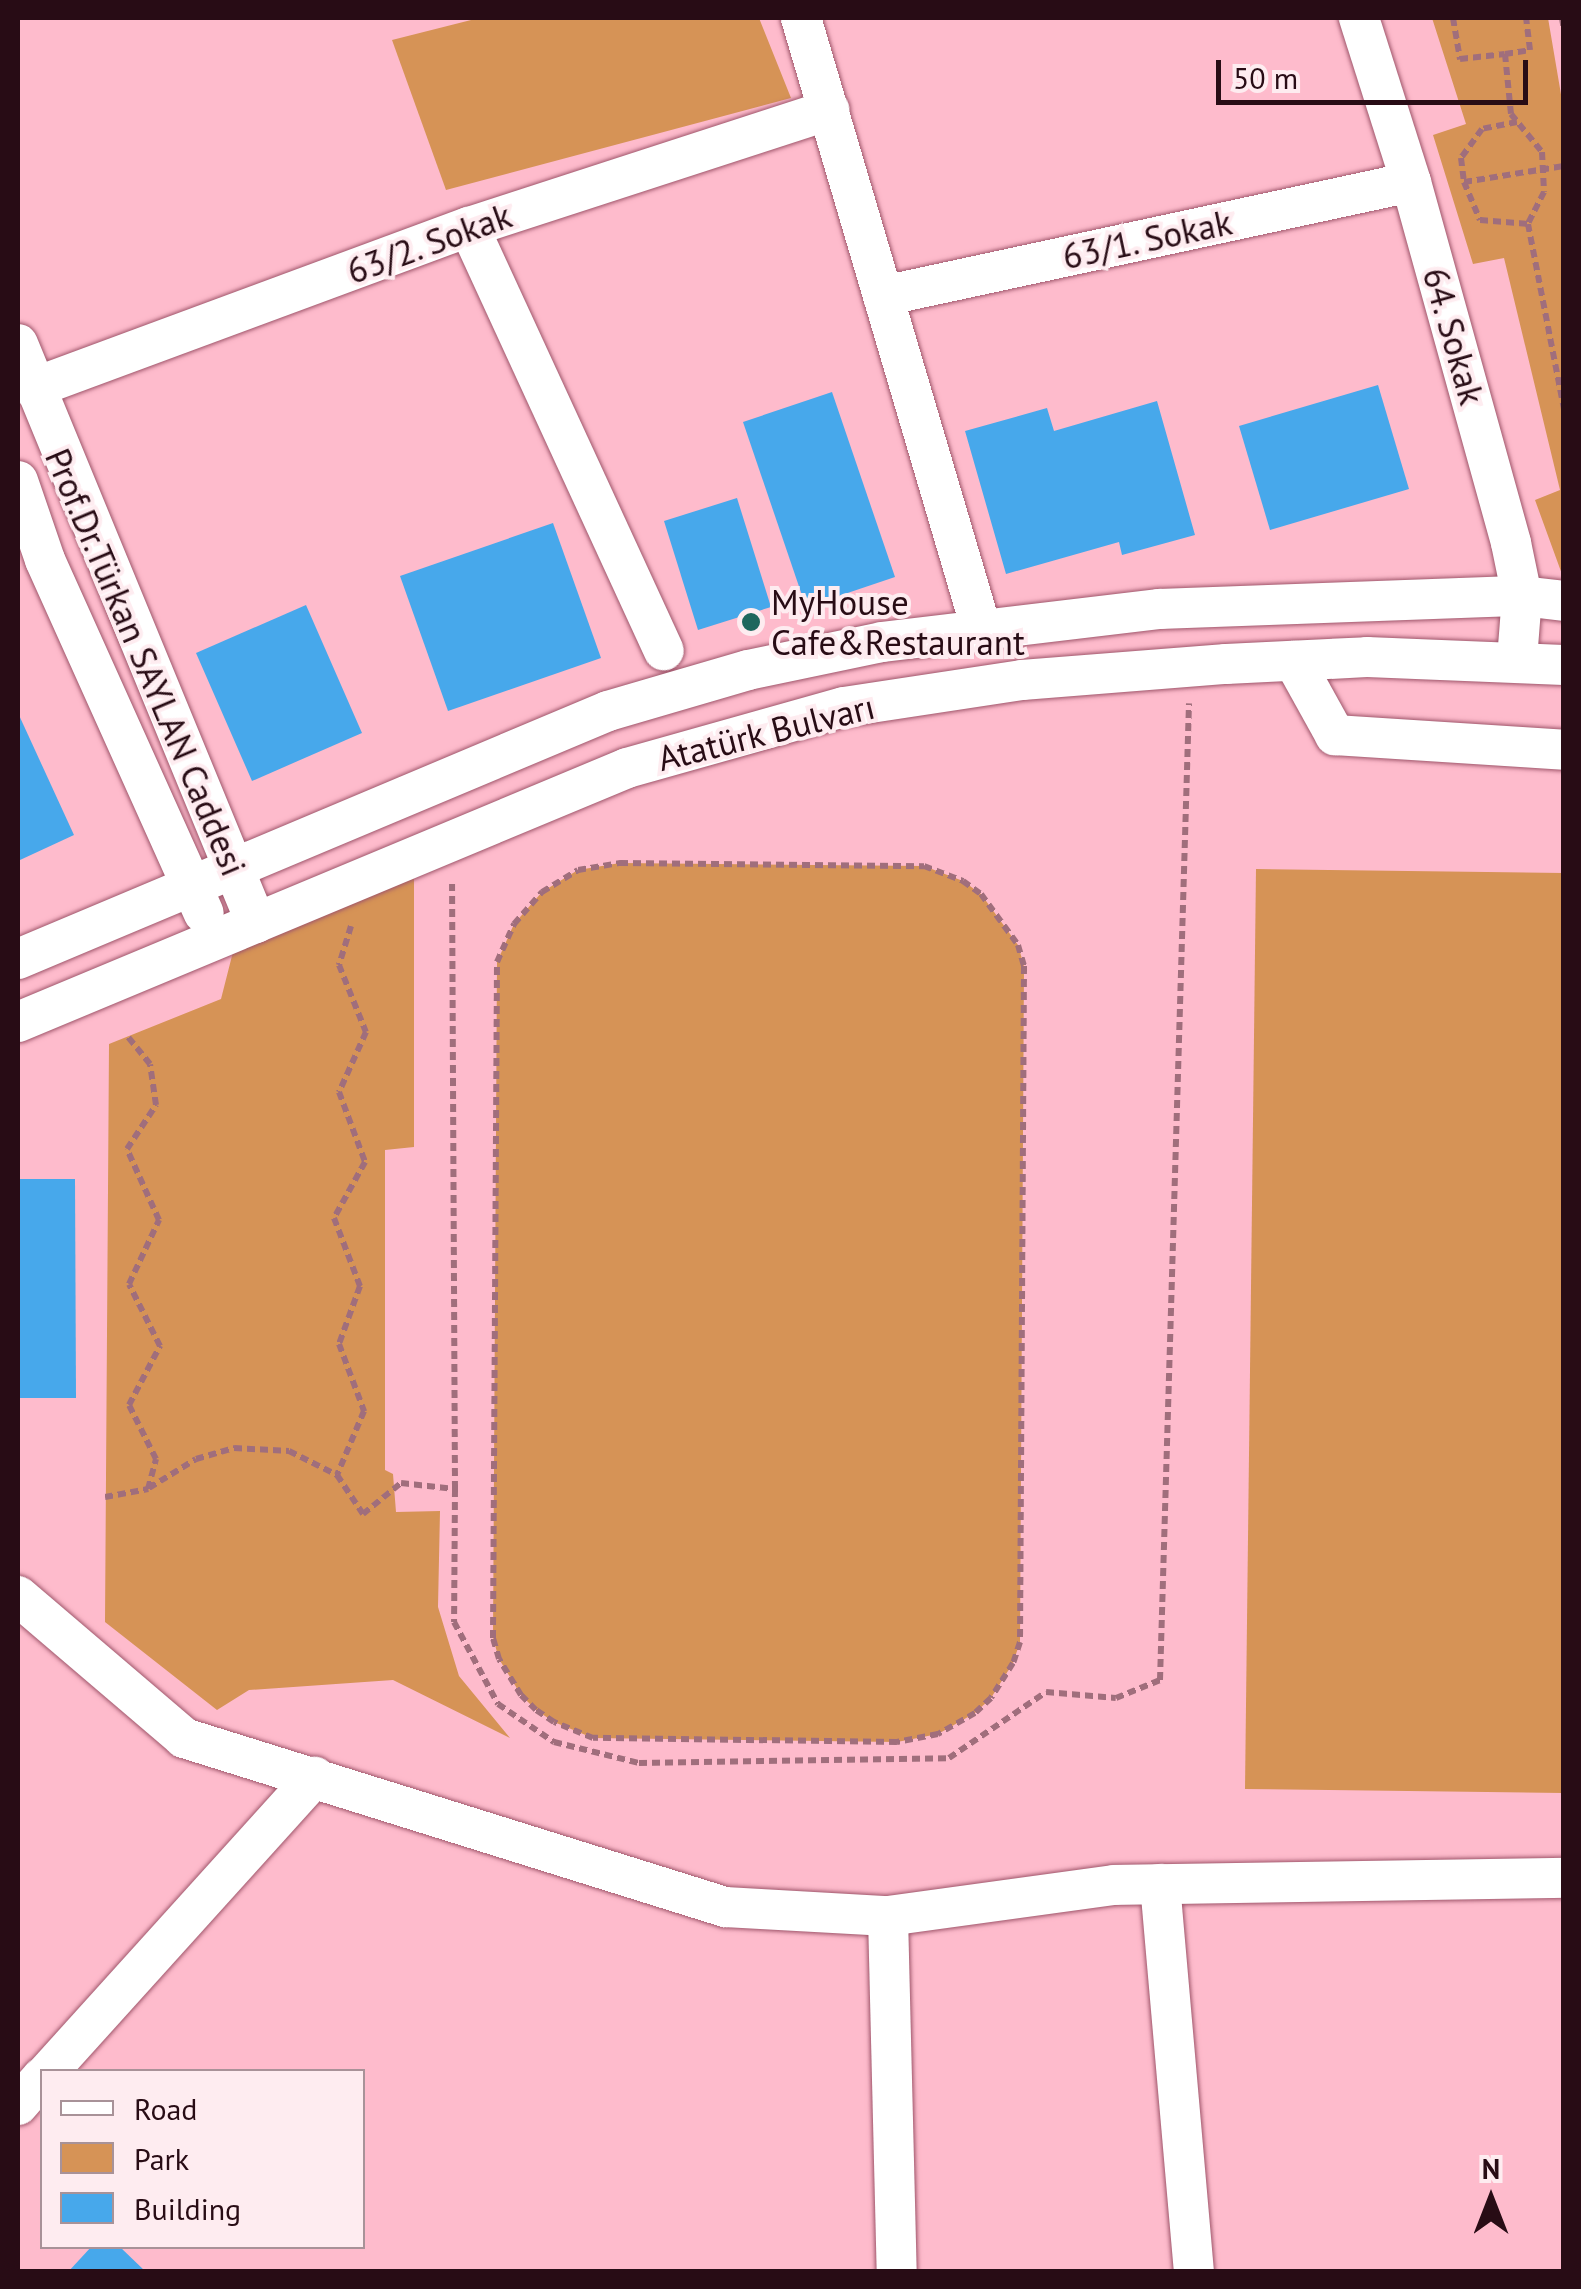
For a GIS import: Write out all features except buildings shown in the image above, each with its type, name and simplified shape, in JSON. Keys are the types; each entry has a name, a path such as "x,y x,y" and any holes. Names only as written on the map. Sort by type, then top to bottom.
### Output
{"street":[{"path":"801,18 982,628"},
{"name":"64. Sokak","path":"1358,18 1412,187 1522,596 1517,660"},
{"name":"63/2. Sokak","path":"32,388 468,227 828,110"},
{"name":"63/1. Sokak","path":"882,296 1412,187"},
{"path":"468,227 664,650"},
{"name":"Prof.Dr.Türkan SAYLAN Caddesi","path":"18,344 32,388 256,923"},
{"name":"Prof.Dr.Türkan SAYLAN Caddesi","path":"18,481 31,565 193,888 216,942"},
{"name":"Atatürk Bulvarı","path":"18,958 193,888 608,711 748,670 982,628 1159,610 1522,596 1564,601"},
{"name":"Atatürk Bulvarı","path":"18,1022 627,768 844,707 1022,680 1203,666 1294,661 1517,660 1564,665"},
{"path":"1294,661 1336,735 1564,750"},
{"path":"18,1596 184,1738 725,1907 888,1916 1114,1884 1564,1878"},
{"path":"51,2069 315,1777"},
{"path":"1160,1884 1194,2272"},
{"path":"888,1916 897,2272"}],"path":[{"path":"1453,18 1460,59 1530,50 1526,18"},
{"path":"1562,18 1564,30"},
{"path":"1505,54 1511,114 1542,152 1545,168 1544,192 1528,224 1564,410"},
{"path":"1518,122 1482,129 1460,158 1464,182 1480,220 1505,226 1528,224"},
{"path":"1412,187 1564,166"},
{"path":"456,840 452,864 454,1622 498,1704 554,1742 639,1762 949,1758 1046,1692 1116,1698 1160,1680 1189,704 1203,666"},
{"path":"620,862 924,866 964,881 981,894 1018,945 1024,966 1020,1642 1003,1682 976,1713 938,1734 897,1742 593,1738 536,1710 521,1695 499,1658 493,1638 498,962 504,942 526,906 578,870 620,862"},
{"path":"337,1475 364,1411 339,1344 360,1286 334,1218 365,1162 338,1092 366,1032 338,965 354,917"},
{"path":"128,1036 150,1064 156,1105 127,1149 159,1220 129,1284 160,1346 129,1406 156,1459 148,1489"},
{"path":"105,1497 148,1489 196,1459 234,1448 289,1451 337,1475 363,1514 401,1483 455,1489"}],"green space":[{"path":"479,18 759,18 791,98 446,190 392,40"},
{"path":"1432,18 1548,18 1564,112 1563,577 1535,500 1560,490 1504,258 1473,264 1433,135 1466,124"},
{"path":"620,863 924,866 963,881 981,894 1018,945 1024,966 1020,1642 1013,1663 991,1698 975,1713 938,1734 897,1742 593,1738 536,1710 521,1695 499,1659 493,1638 497,962 514,924 542,892 578,870"},
{"path":"414,868 414,1147 385,1150 385,1470 393,1474 396,1512 440,1511 438,1607 459,1676 510,1738 393,1680 249,1690 217,1710 105,1622 109,1044 221,999 235,944"},
{"path":"1256,869 1563,873 1563,1793 1245,1789"}],"place":[{"name":"MyHouse Cafe&Restaurant","path":"751,622"}]}
